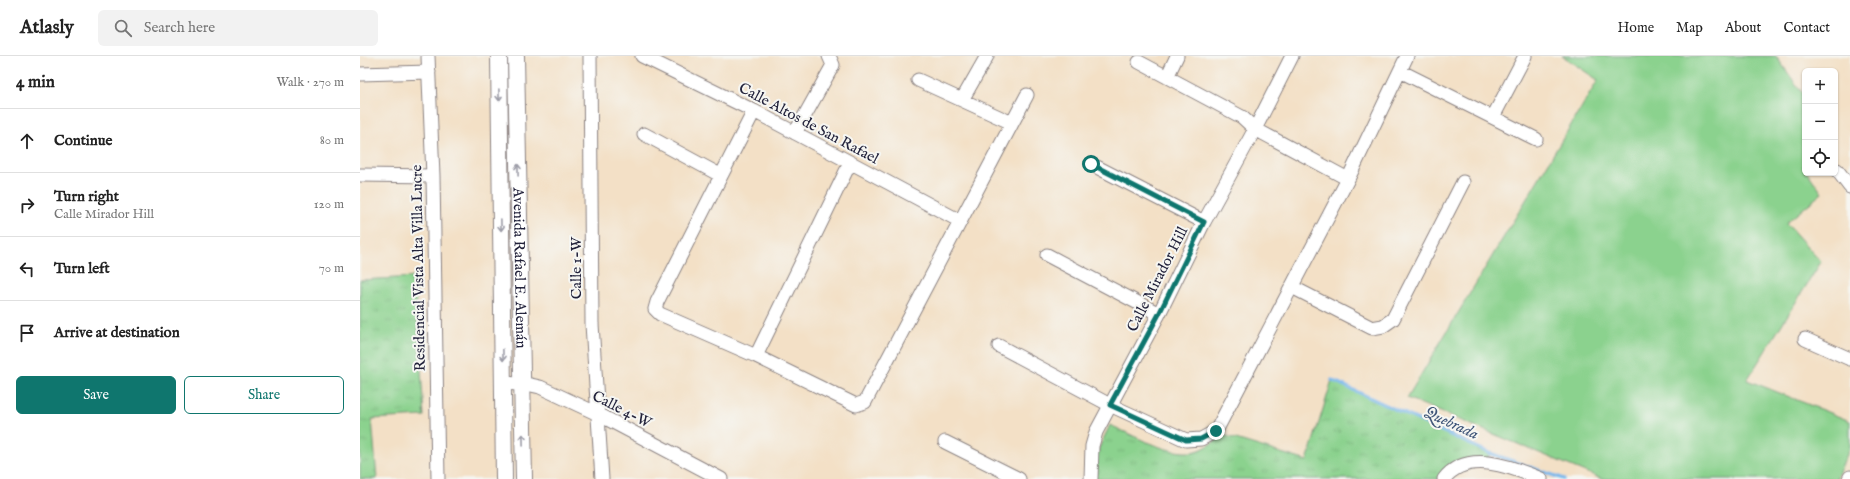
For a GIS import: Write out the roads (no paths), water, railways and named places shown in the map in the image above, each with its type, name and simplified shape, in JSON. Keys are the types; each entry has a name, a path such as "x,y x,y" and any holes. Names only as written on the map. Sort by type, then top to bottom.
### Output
{"main road":[{"name":"Avenida Rafael E. Alemán","path":"499,56 504,479"},
{"name":"Avenida Rafael E. Alemán","path":"516,56 524,479"}],"street":[{"name":"Residencial Vista Alta Villa Lucre","path":"428,56 438,479"},
{"name":"Calle 1-W","path":"590,56 592,297 602,479"},
{"name":"Calle Altos de San Rafael","path":"642,56 754,111 960,221"},
{"path":"795,133 833,65 829,56"},
{"path":"962,100 987,56"},
{"path":"1167,76 1177,56"},
{"name":"Calle Mirador Hill","path":"1091,479 1092,446 1110,405 1159,314 1204,222 1255,129 1292,56"},
{"path":"999,346 1110,405 1186,440 1201,439 1216,431 1348,179 1407,56"},
{"path":"1493,117 1525,56"},
{"path":"1139,62 1242,117 1255,129 1348,179"},
{"path":"360,74 429,72"},
{"path":"1400,72 1536,139"},
{"path":"918,80 1012,123"},
{"path":"754,111 720,175 657,302 655,309 660,314 756,356 856,405 865,402 1027,95"},
{"path":"644,134 720,175"},
{"path":"756,356 850,163"},
{"path":"1091,164 1204,222"},
{"path":"1838,171 1850,187"},
{"path":"360,176 432,176"},
{"path":"1292,287 1372,328 1383,326 1393,319 1463,182"},
{"path":"1047,255 1159,314"},
{"path":"1805,339 1850,359"},
{"name":"Calle 4-W","path":"504,383 540,387 598,414 721,479"},
{"path":"945,442 1019,479"},
{"path":"1444,479 1447,474 1460,466 1488,462 1499,464 1541,479"}],"waterway":[{"name":"Quebrada","path":"1332,380 1489,453 1564,479"}]}
